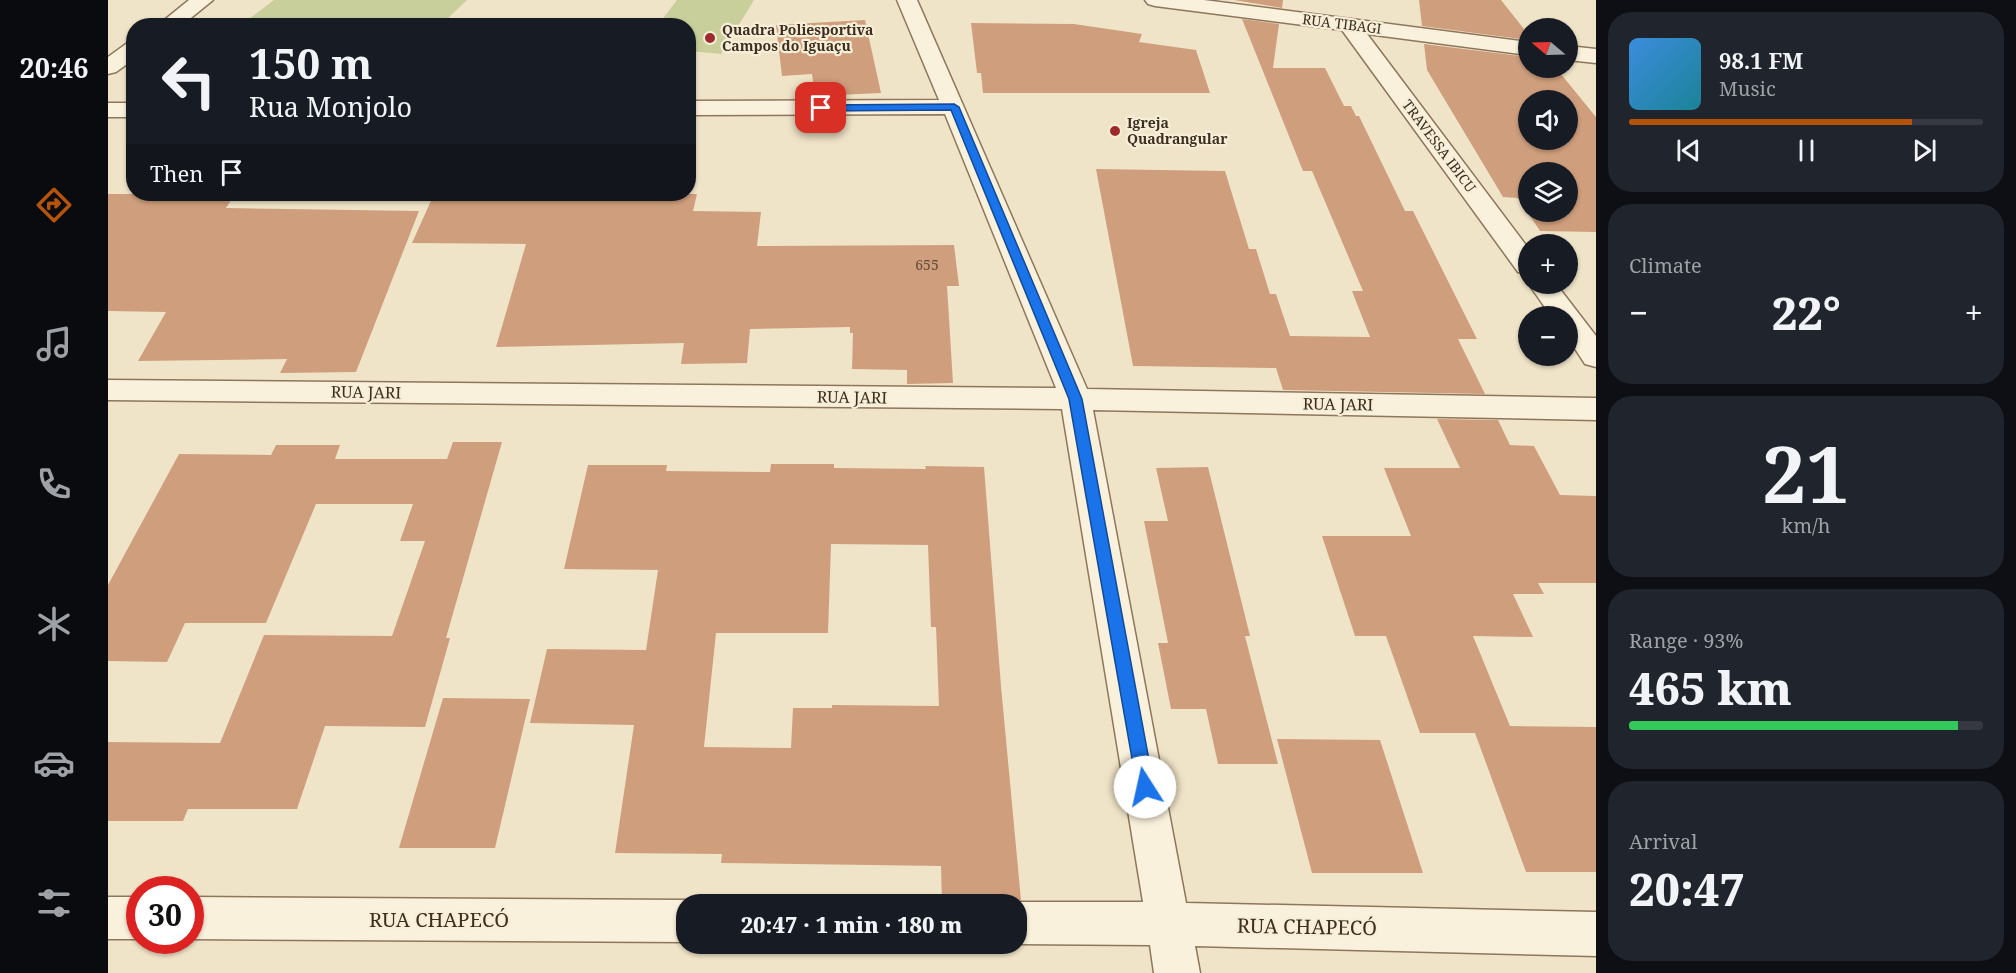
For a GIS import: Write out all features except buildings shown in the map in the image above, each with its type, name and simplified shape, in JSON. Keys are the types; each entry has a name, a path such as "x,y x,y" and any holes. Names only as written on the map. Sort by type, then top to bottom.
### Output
{"street":[{"path":"178,18 203,0"},
{"path":"907,0 1076,399 1177,973"},
{"name":"RUA TIBAGI","path":"1155,0 1518,47"},
{"name":"TRAVESSA IBICU","path":"1349,25 1518,253"},
{"path":"1578,54 1596,56"},
{"path":"108,68 126,55"},
{"path":"696,108 954,107"},
{"path":"108,110 126,110"},
{"path":"1550,294 1559,306"},
{"path":"1578,332 1596,357"},
{"name":"RUA JARI","path":"108,390 1076,399 1596,409"},
{"path":"108,918 126,918"},
{"name":"RUA CHAPECÓ","path":"204,918 676,921"},
{"name":"RUA CHAPECÓ","path":"1027,923 1170,924 1596,934"}],"green space":[{"path":"274,0 467,0 448,18 250,18"},
{"name":"Quadra Poliesportiva Campos do Iguaçu","path":"677,0 754,0 721,54 696,52 696,18 663,18"}],"place":[{"name":"Quadra Poliesportiva Campos do Iguaçu","path":"710,38"},
{"name":"Igreja Quadrangular","path":"1115,131"}],"route":[{"path":"821,108 954,107 1076,399 1145,787"}]}
